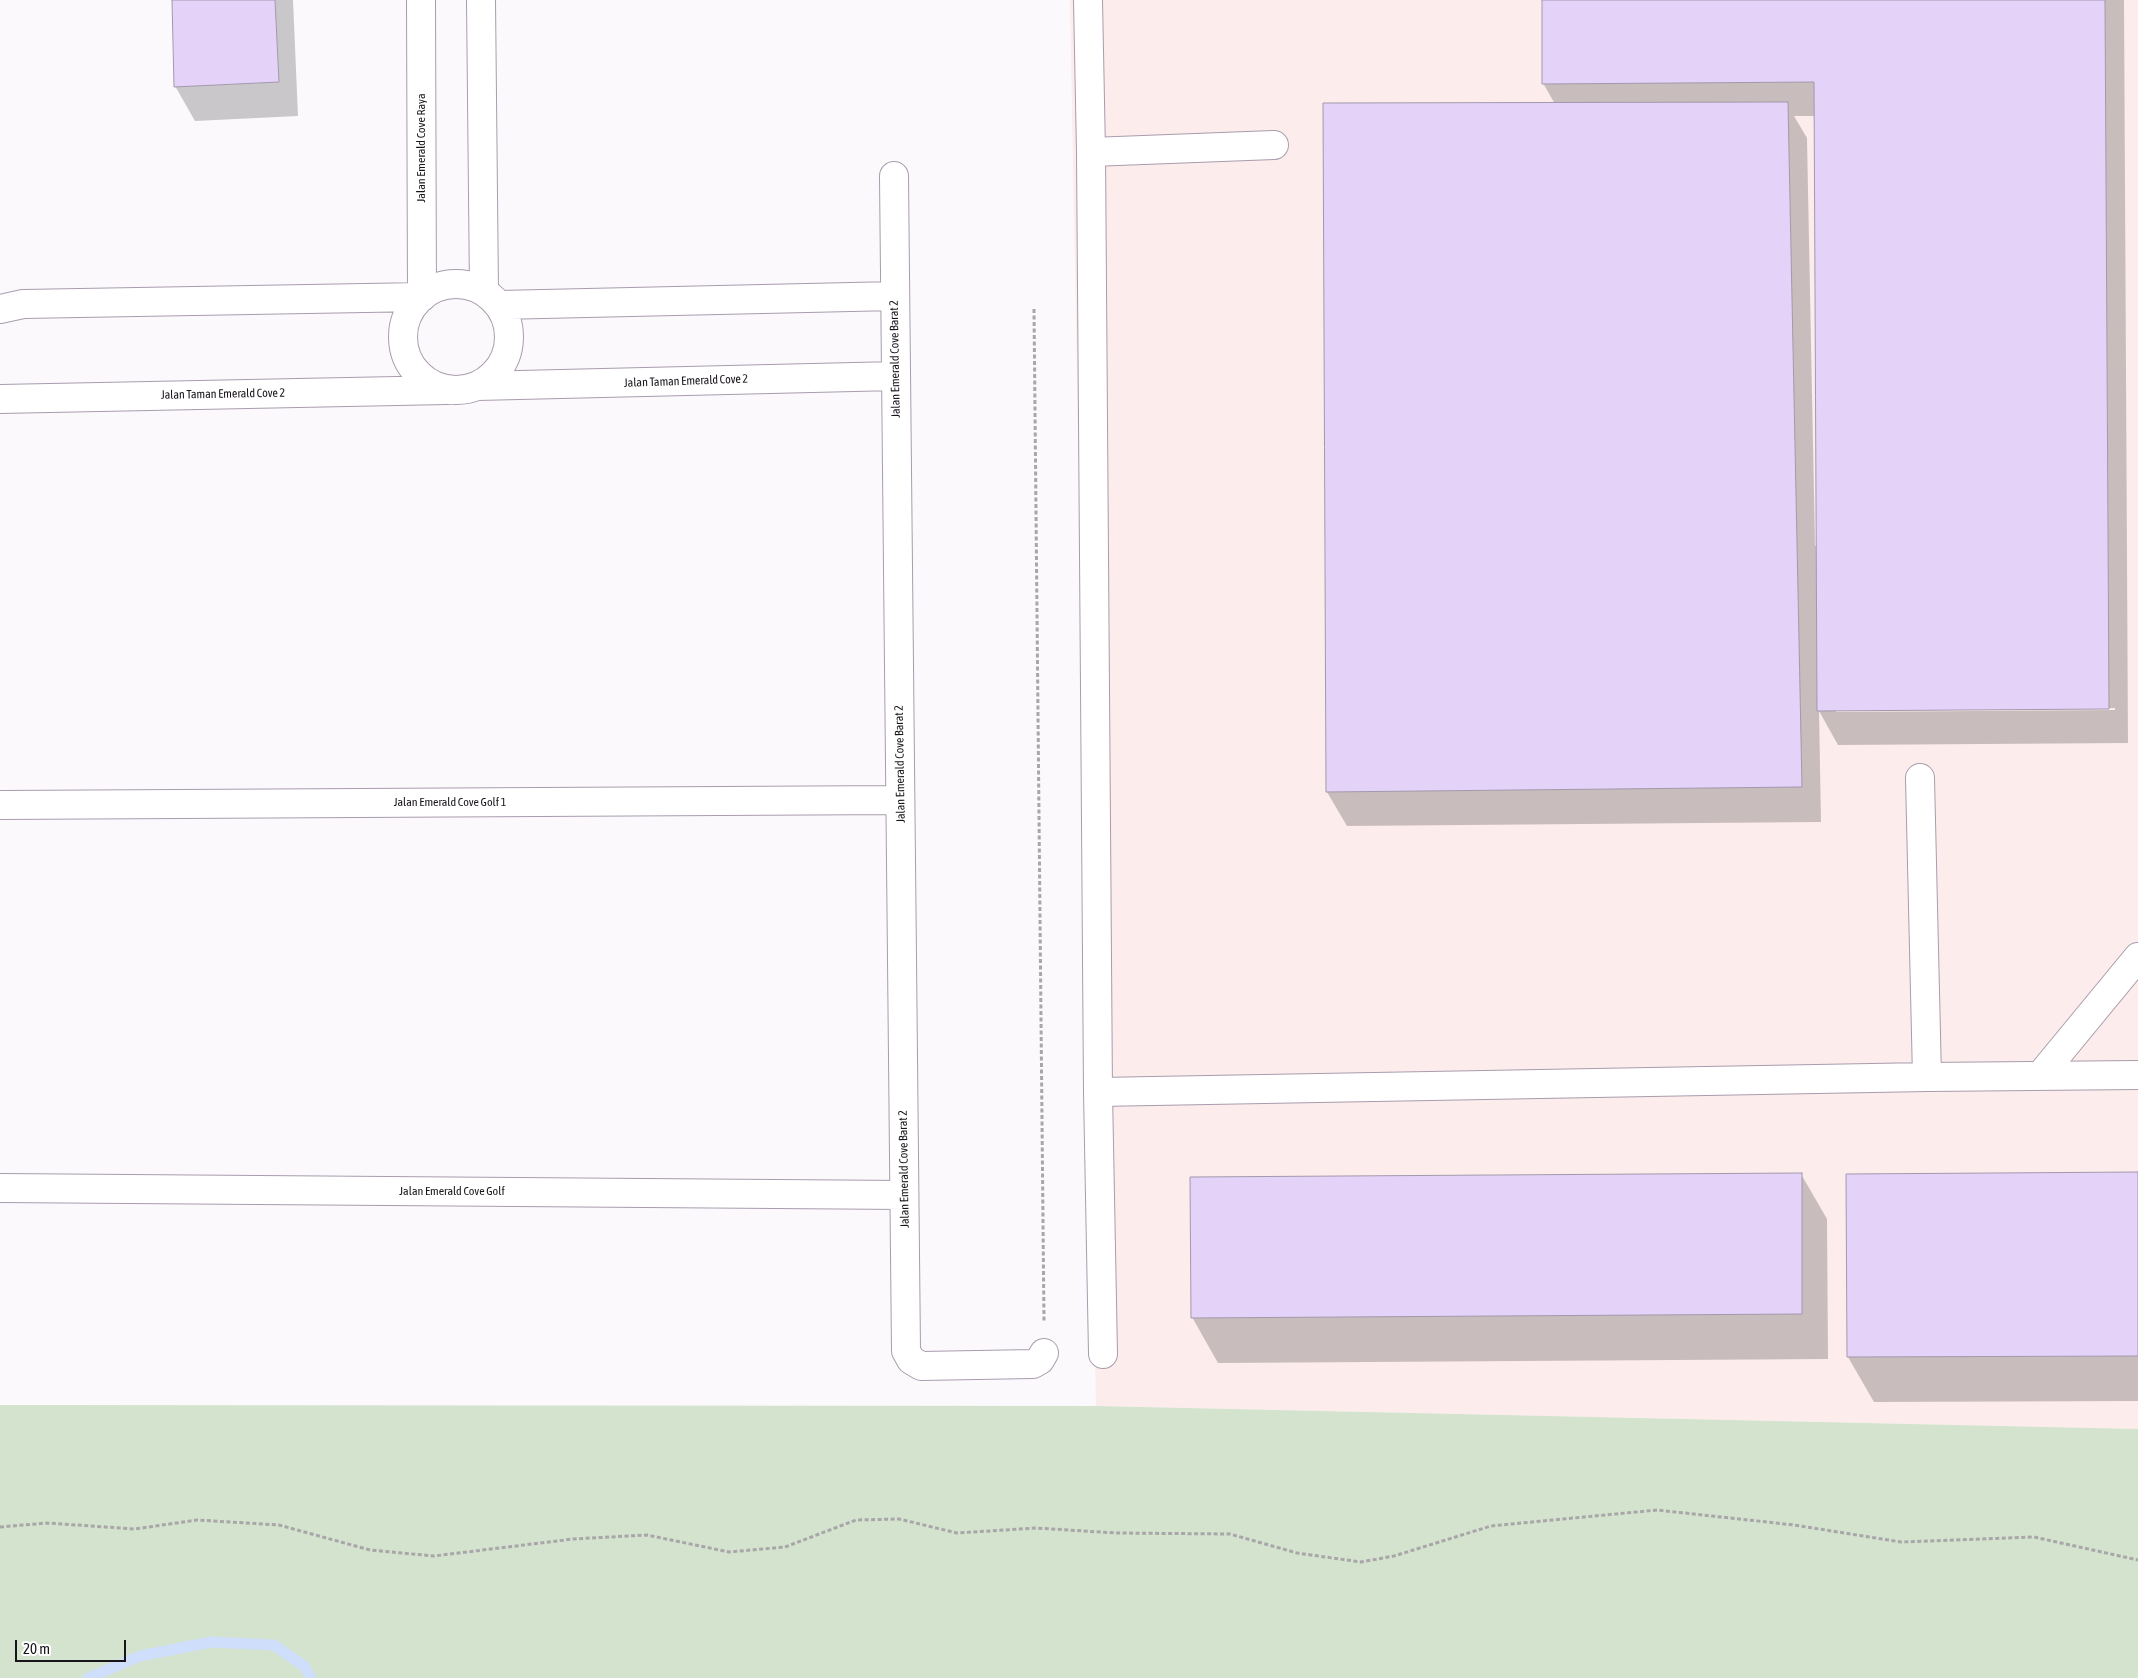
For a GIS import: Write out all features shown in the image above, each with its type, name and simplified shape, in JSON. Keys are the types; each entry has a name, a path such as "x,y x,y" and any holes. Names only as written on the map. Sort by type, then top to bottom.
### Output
{"street":[{"name":"Jalan Emerald Cove Raya","path":"421,0 422,297"},
{"path":"480,0 491,298"},
{"path":"1088,0 1091,152 1098,1092 1103,1354"},
{"path":"1091,152 1274,145"},
{"name":"Jalan Emerald Cove Barat 2","path":"894,176 906,1351 911,1360 920,1366 1033,1364 1040,1360 1044,1353"},
{"path":"447,390 432,385 410,365 405,352 403,336 405,322 412,308 422,297 441,286 462,284 491,298 895,296"},
{"path":"0,309 23,304 422,297"},
{"name":"Jalan Taman Emerald Cove 2","path":"477,386 491,378 502,366 508,352 510,336 507,320 491,298"},
{"name":"Jalan Taman Emerald Cove 2","path":"0,398 462,390 477,386 896,376"},
{"path":"1920,778 1927,1077"},
{"name":"Jalan Emerald Cove Golf 1","path":"0,805 900,800"},
{"path":"2040,1076 2138,957"},
{"path":"1098,1092 2138,1075"},
{"name":"Jalan Emerald Cove Golf","path":"0,1188 904,1195"}],"path":[{"path":"1034,309 1044,1353"},
{"path":"0,1527 47,1523 135,1529 197,1520 270,1524 370,1550 434,1556 573,1539 647,1535 729,1552 786,1547 856,1520 899,1519 957,1533 1036,1528 1116,1533 1230,1534 1297,1553 1361,1562 1394,1556 1491,1526 1657,1510 1794,1525 1901,1542 2034,1537 2138,1560"}],"shaded area":[{"path":"1070,0 2138,0 2138,1429 1096,1406"}],"green space":[{"path":"0,1405 1096,1406 2138,1429 2138,1678 0,1678"}],"building":[{"path":"172,0 275,0 279,82 174,87"},
{"path":"1542,0 2105,0 2109,709 1817,711 1814,82 1542,84"},
{"path":"1788,102 1802,787 1326,792 1323,103"},
{"path":"2138,1172 2138,1356 1847,1357 1846,1174"},
{"path":"1802,1173 1802,1314 1191,1318 1190,1177"}],"waterway":[{"path":"88,1678 140,1656 211,1642 274,1645 304,1666 311,1678"}]}
